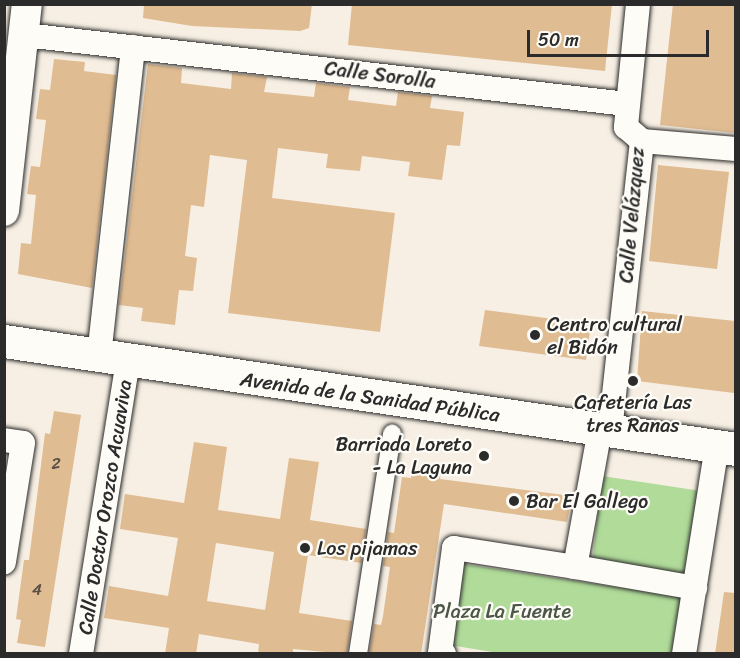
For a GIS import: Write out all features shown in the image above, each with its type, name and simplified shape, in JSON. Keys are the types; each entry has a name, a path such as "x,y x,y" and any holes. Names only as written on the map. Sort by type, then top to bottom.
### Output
{"main road":[{"name":"Avenida de la Sanidad Pública","path":"4,341 726,448"}],"street":[{"path":"4,211 27,4"},
{"name":"Calle Velázquez","path":"605,430 642,141 626,127 638,4"},
{"name":"Calle Sorolla","path":"25,34 627,104"},
{"path":"113,358 133,47"},
{"path":"642,141 735,149"},
{"name":"Calle Doctor Orozco Acuaviva","path":"81,654 113,358"},
{"path":"575,567 605,430"},
{"path":"358,654 392,434"},
{"path":"4,440 23,443 4,562"},
{"path":"684,654 694,588 726,448"},
{"path":"444,654 440,653 454,548 694,588"}],"green space":[{"name":"Plaza La Fuente","path":"602,476 701,491 689,577 592,565"},
{"name":"Plaza La Fuente","path":"463,564 682,597 673,653 504,654 450,645"}],"building":[{"path":"144,4 312,4 309,28 300,31 192,26 143,18"},
{"path":"352,4 612,4 605,71 348,45"},
{"path":"673,4 735,4 735,133 660,125"},
{"path":"54,59 85,62 84,71 116,75 92,288 18,274 21,243 31,244 36,195 27,194 31,166 40,167 46,120 36,119 40,89 50,90"},
{"path":"148,64 182,68 181,83 231,89 232,73 267,77 264,92 314,97 316,83 350,87 348,100 396,106 398,92 432,96 430,108 464,112 460,146 447,145 442,180 408,176 410,162 362,156 360,171 326,168 328,154 278,148 272,198 395,213 380,332 228,313 247,160 210,155 204,207 191,205 185,256 197,258 193,291 179,290 175,325 141,321 143,308 119,305"},
{"path":"658,165 729,172 717,269 649,261"},
{"name":"Centro cultural el Bidón","path":"485,310 591,324 586,360 479,346"},
{"path":"642,311 735,321 734,393 637,381"},
{"path":"54,411 81,415 45,647 17,643 21,620 16,619 24,560 29,560 45,433 50,434"},
{"name":"Los pijamas","path":"194,442 227,447 218,510 280,519 289,458 319,462 310,520 366,529 361,563 308,555 299,613 352,621 347,654 293,649 293,654 258,654 259,644 199,634 196,654 165,654 169,628 104,618 109,586 168,596 178,538 120,529 125,494 184,503","holes":["216,543 274,552 265,610 207,601"]},
{"path":"412,467 441,471 440,479 572,496 567,522 444,504 421,654 369,654 374,624 381,625 383,616 390,567 383,566 388,532 394,533 402,477 411,478"},
{"path":"724,592 735,593 735,654 715,654"}],"place":[{"name":"Centro cultural el Bidón","path":"535,335"},
{"name":"Cafetería Las tres Ranas","path":"633,381"},
{"name":"Barriada Loreto - La Laguna","path":"484,456"},
{"name":"Bar El Gallego","path":"514,501"},
{"name":"Los pijamas","path":"305,548"}]}
